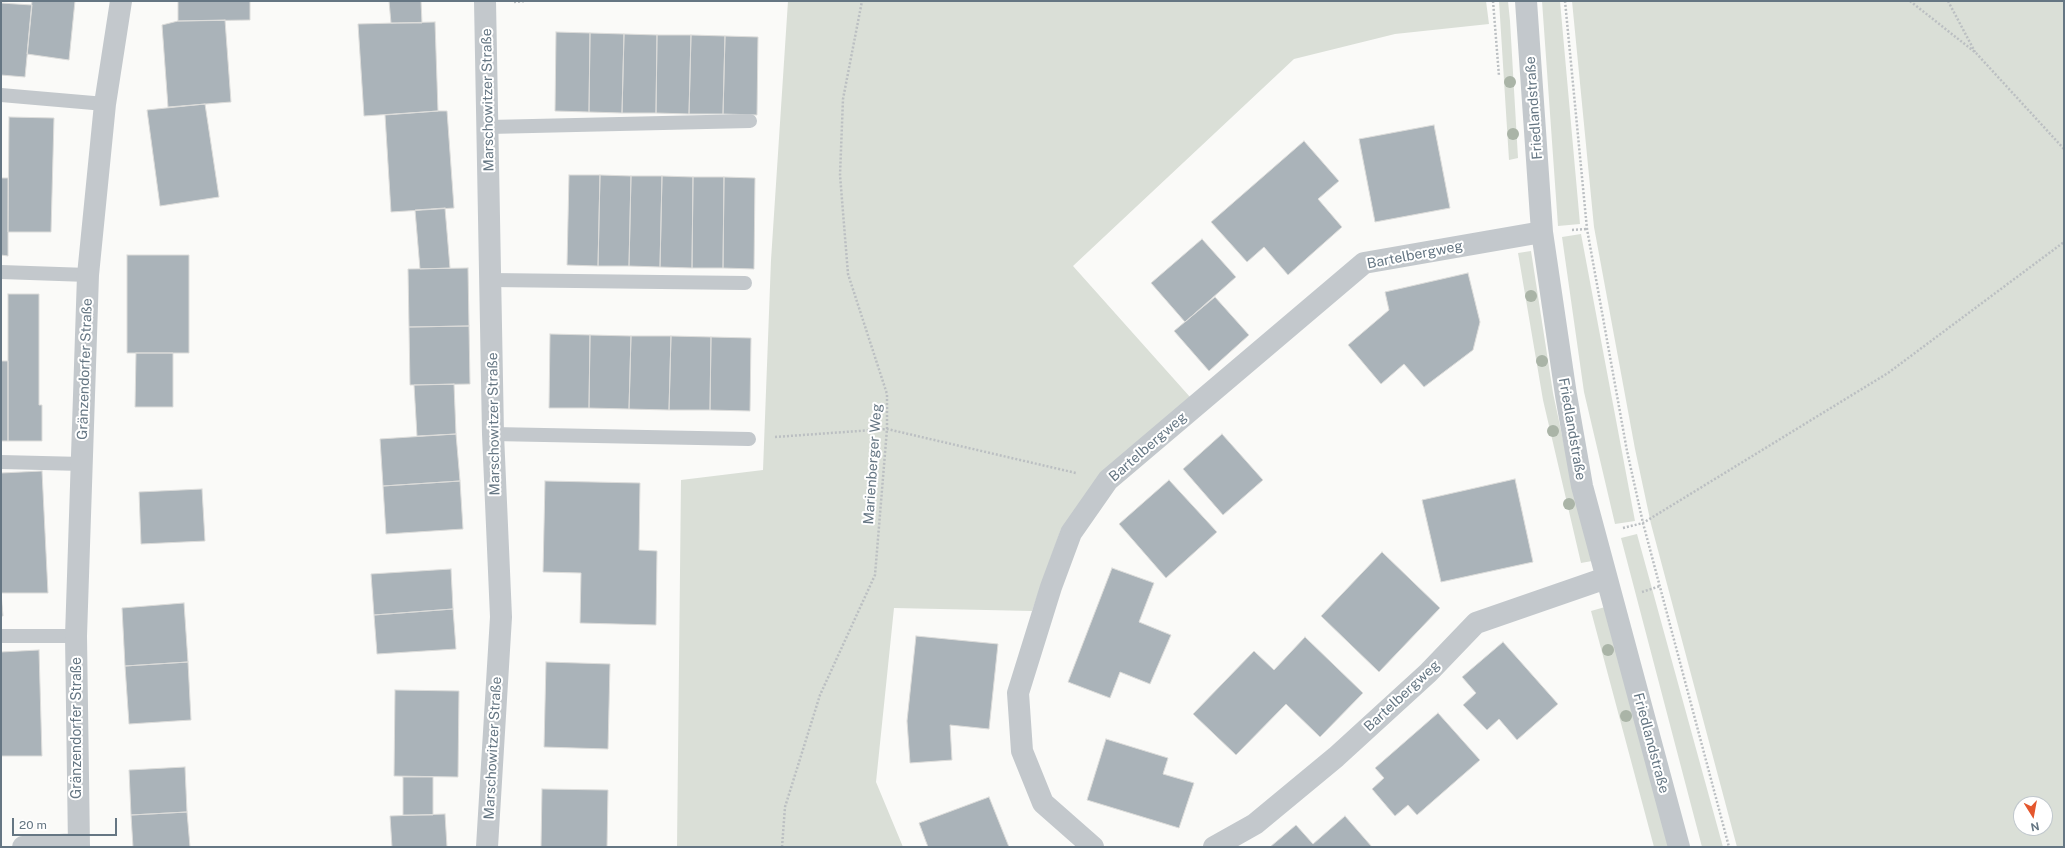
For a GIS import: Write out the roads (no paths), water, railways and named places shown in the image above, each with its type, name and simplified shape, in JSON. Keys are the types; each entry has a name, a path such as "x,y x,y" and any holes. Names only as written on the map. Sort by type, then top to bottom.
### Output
{"street":[{"name":"Gränzendorfer Straße","path":"23,847 78,845 76,636 88,275 105,104 121,1"},
{"name":"Marschowitzer Straße","path":"485,1 493,434 500,617 487,847"},
{"name":"Friedlandstraße","path":"1526,1 1542,232 1566,395 1582,486 1679,847"},
{"name":"Bartelbergweg","path":"1093,847 1043,803 1022,751 1018,693 1051,587 1071,533 1108,480 1364,264 1542,232"},
{"name":"Bartelbergweg","path":"1214,847 1255,824 1336,757 1428,673 1476,623 1606,578"}],"lane":[{"path":"1,95 105,104"},
{"path":"488,127 750,121"},
{"path":"1,272 88,275"},
{"path":"491,280 745,282"},
{"path":"493,434 749,439"},
{"path":"1,462 82,464"},
{"path":"1,636 76,636"}]}
